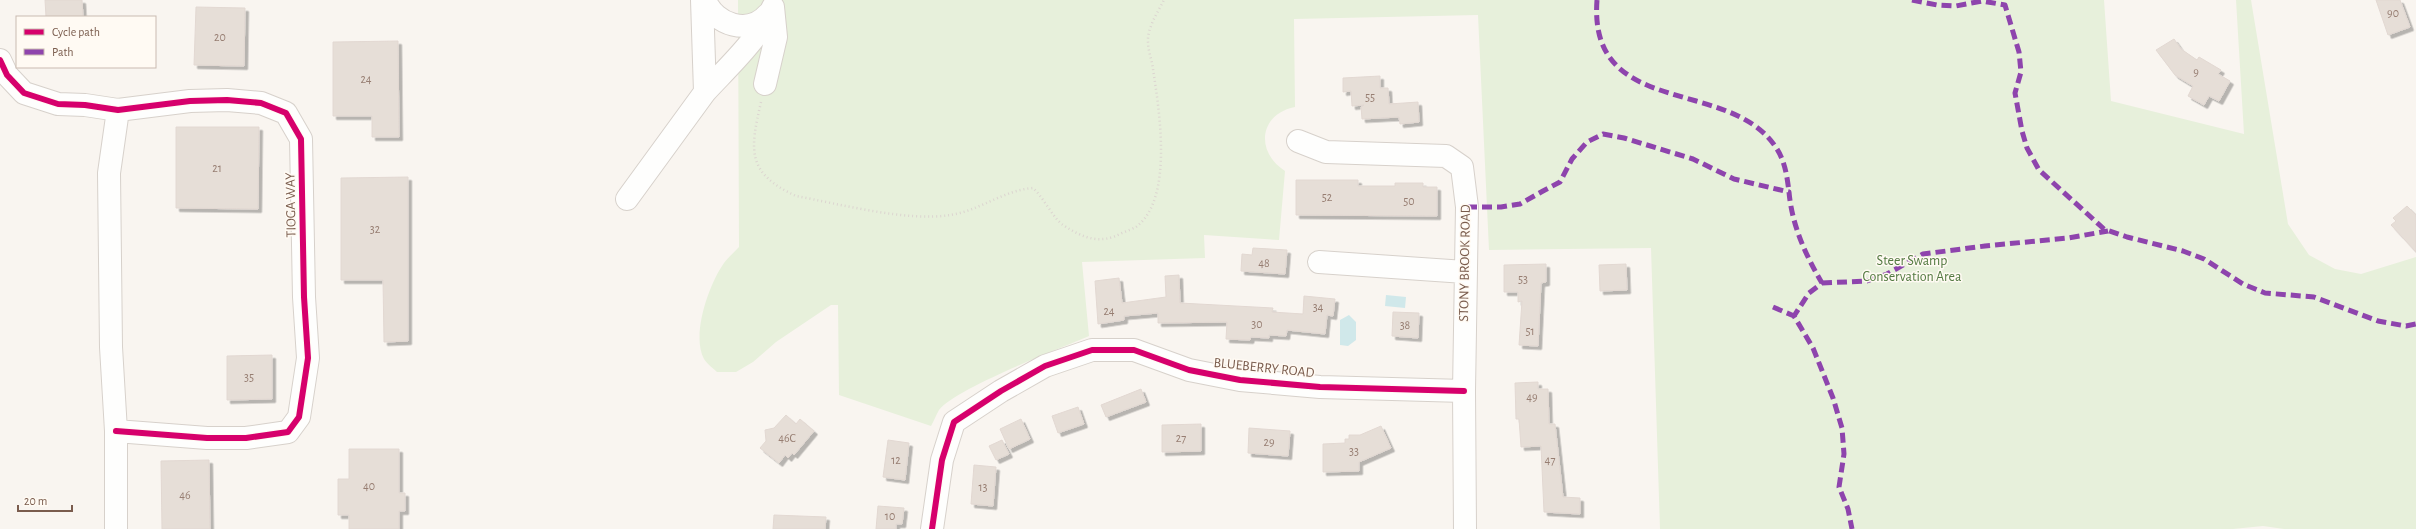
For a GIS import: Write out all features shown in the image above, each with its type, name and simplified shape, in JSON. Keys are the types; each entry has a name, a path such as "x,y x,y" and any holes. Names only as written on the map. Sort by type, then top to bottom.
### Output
{"street":[{"path":"702,0 706,92"},
{"path":"705,0 711,12 735,26 754,26 763,20 773,4"},
{"path":"627,199 706,92 751,42 763,26 773,4"},
{"path":"765,84 776,37 773,4"},
{"name":"TIOGA WAY","path":"0,60 7,75 24,94 58,104 85,105 118,110 190,101 227,100 261,103 286,113 302,139 304,297 308,358 299,417 288,432 246,438 206,438 116,431"},
{"path":"116,529 116,431 111,347 109,173 118,110"},
{"name":"STONY BROOK ROAD","path":"1298,141 1326,152 1446,156 1462,167 1467,207 1464,391 1465,529"},
{"path":"1319,262 1465,272"},
{"name":"BLUEBERRY ROAD","path":"932,529 942,460 954,422 1001,391 1045,366 1092,350 1134,350 1189,370 1240,380 1320,387 1464,391"}],"path":[{"path":"765,84 752,147 754,159 777,187 796,196 922,218 968,211 1021,188 1033,188 1042,196 1062,224 1089,240 1114,238 1137,226 1148,212 1157,188 1162,163 1160,131 1148,41 1152,23 1164,0"}],"green space":[{"name":"Steer Swamp Conservation Area","path":"738,0 2104,0 2111,101 2244,134 2236,0 2251,0 2288,224 2309,255 2335,269 2361,274 2416,257 2416,529 2284,529 2263,526 2233,529 1660,529 1651,248 1489,250 1478,15 1294,19 1295,107 1283,111 1274,117 1268,125 1265,134 1265,144 1269,154 1275,163 1285,171 1279,240 1204,235 1205,258 1082,262 1089,336 986,380 965,391 949,401 939,410 931,426 839,395 838,305 831,305 776,342 753,362 736,372 717,372 704,359 700,337 704,310 713,283 724,263 739,247"}],"water":[{"path":"1386,295 1406,297 1405,308 1385,306"},
{"path":"1349,315 1356,322 1356,340 1348,346 1340,345 1340,320"}],"building":[{"path":"45,0 82,0 83,16 46,16"},
{"path":"2376,0 2400,0 2410,27 2388,35"},
{"path":"196,7 245,8 244,66 194,65"},
{"path":"2174,39 2181,49 2197,60 2199,57 2221,70 2218,74 2230,81 2219,101 2209,96 2204,105 2188,96 2193,86 2175,75 2156,50"},
{"path":"398,41 399,137 372,137 372,116 333,116 333,42"},
{"path":"1380,76 1380,88 1388,88 1389,104 1418,102 1419,122 1400,124 1399,117 1362,119 1361,107 1364,105 1352,106 1351,91 1343,92 1343,78"},
{"path":"176,127 259,127 258,209 176,208"},
{"path":"408,177 408,341 384,342 383,280 341,280 341,178"},
{"path":"1296,180 1358,180 1358,186 1395,186 1395,183 1423,183 1423,187 1437,187 1437,216 1296,215"},
{"path":"2407,206 2416,215 2416,252 2391,225 2396,221 2393,218"},
{"path":"1253,248 1287,250 1285,274 1241,271 1242,254 1252,255"},
{"path":"1546,264 1546,282 1541,283 1538,346 1519,345 1522,301 1518,302 1518,292 1504,292 1504,265"},
{"path":"1626,264 1627,290 1600,291 1599,265"},
{"path":"1179,275 1180,303 1273,308 1272,312 1303,314 1304,296 1335,299 1333,316 1327,315 1325,334 1287,330 1286,336 1269,335 1269,338 1251,337 1250,340 1226,339 1227,322 1158,323 1158,313 1124,316 1124,320 1098,324 1095,281 1119,278 1122,303 1166,297 1165,276"},
{"path":"1393,312 1419,313 1418,338 1392,336"},
{"path":"272,355 272,399 227,400 227,356"},
{"path":"1538,382 1538,389 1548,389 1549,424 1555,424 1563,497 1580,498 1580,514 1544,512 1541,446 1521,447 1519,419 1516,419 1515,383"},
{"path":"1141,389 1146,402 1106,417 1101,405"},
{"path":"1078,407 1084,424 1058,433 1052,416"},
{"path":"786,415 796,424 800,419 814,431 794,455 792,453 788,458 785,455 779,463 760,448 766,441 765,430 774,428"},
{"path":"1021,419 1030,439 1009,449 1000,429"},
{"path":"1201,424 1201,451 1162,452 1162,425"},
{"path":"1381,426 1391,448 1359,462 1359,471 1323,472 1323,444 1345,443 1345,439 1349,439 1349,435 1360,435"},
{"path":"1249,428 1290,431 1288,456 1248,453"},
{"path":"888,440 909,443 905,480 883,477"},
{"path":"1002,440 1009,454 996,460 989,446"},
{"path":"349,449 399,449 399,493 405,493 405,511 399,511 399,529 349,529 349,515 338,515 338,479 349,479"},
{"path":"209,460 210,529 162,529 161,461"},
{"path":"974,465 996,467 993,506 971,504"},
{"path":"878,506 904,508 902,524 896,524 896,529 876,529"},
{"path":"774,515 826,517 825,529 773,529"}],"marked path":[{"path":"1597,0 1600,38 1614,63 1637,80 1665,92 1726,111 1753,125 1775,146 1778,151 1785,168 1789,192"},
{"path":"1912,0 1937,5 1956,6 1982,1 2005,5 2019,52 2021,72 2015,93 2022,131 2027,148 2039,170 2104,229 2127,237 2183,251 2204,259 2243,284 2265,293 2314,297 2378,321 2406,326 2416,324"},
{"path":"1467,207 1501,207 1520,204 1560,182 1572,159 1587,142 1603,134 1624,138 1693,159 1734,179 1789,192 1796,228 1810,261 1822,283 1809,293 1794,316"},
{"path":"1822,283 1867,281 1887,274 1923,254 2068,238 2108,231"},
{"path":"1773,307 1794,316 1813,348 1833,398 1842,428 1844,454 1839,487 1848,509 1852,529"}],"cycle path":[{"path":"0,60 7,75 24,93 58,104 85,105 118,110 190,101 227,100 261,103 286,113 301,139 304,297 308,358 299,417 288,432 246,438 207,438 116,431"},
{"path":"932,529 942,460 954,422 1001,391 1045,366 1092,350 1134,350 1189,370 1240,380 1320,387 1464,391"}]}
